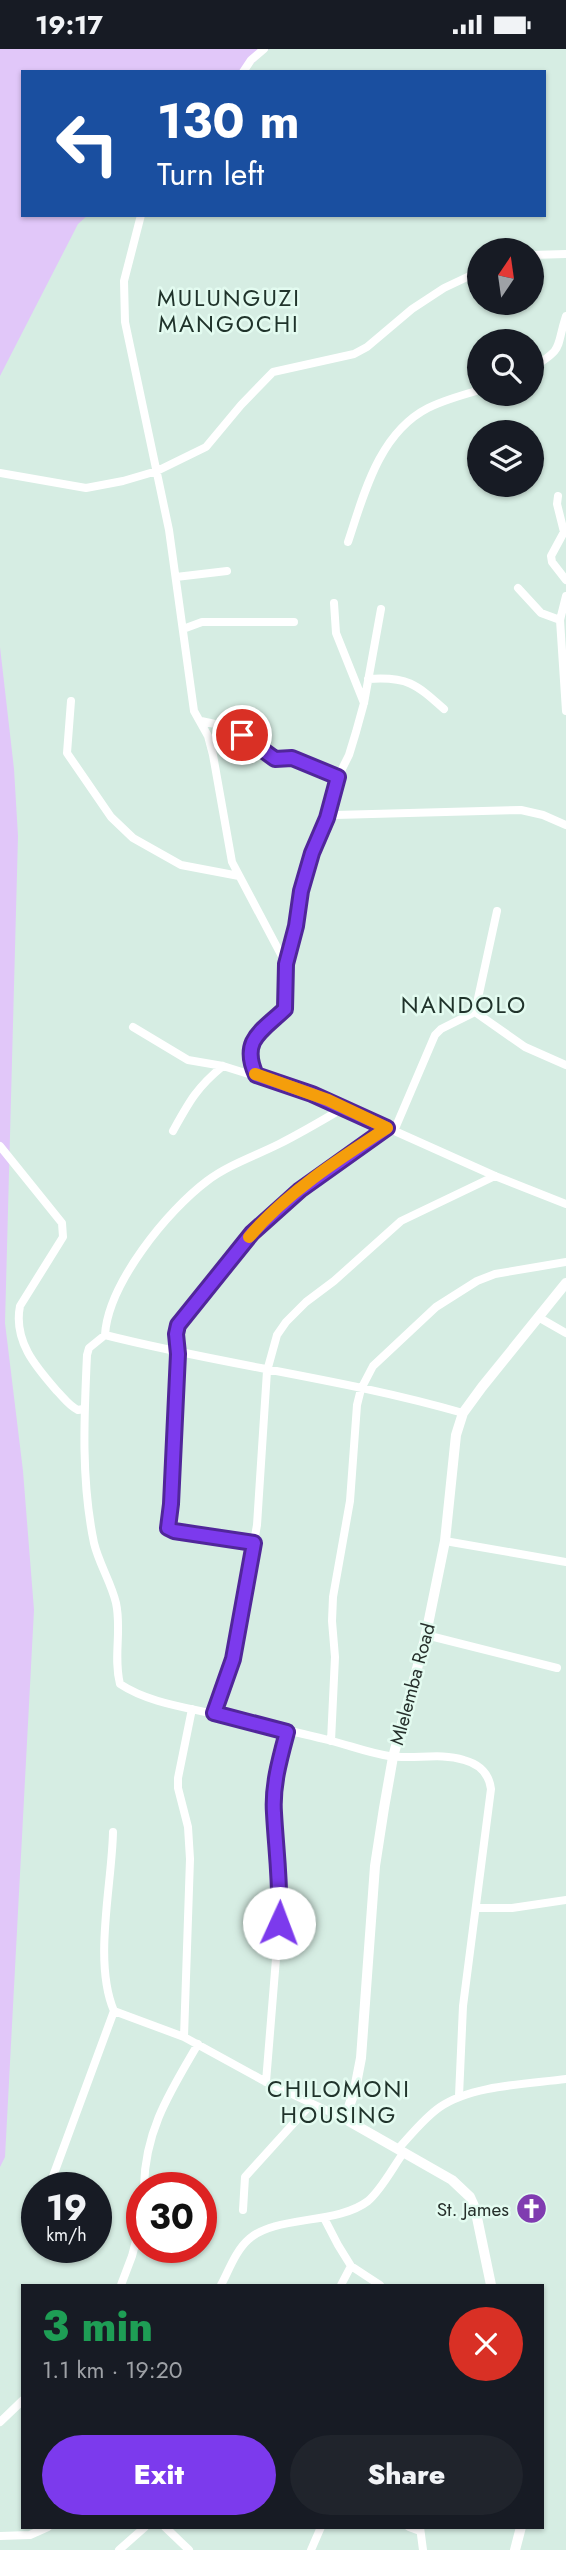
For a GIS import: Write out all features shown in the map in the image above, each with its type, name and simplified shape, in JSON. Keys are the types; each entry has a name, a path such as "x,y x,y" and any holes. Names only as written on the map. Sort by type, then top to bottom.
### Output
{"street":[{"path":"244,70 264,49"},
{"path":"141,217 124,281 125,322 157,471 176,577 194,711 208,736 213,755 232,862 286,964"},
{"path":"544,255 566,254"},
{"path":"0,473 86,488 157,471 206,447 273,372 354,354 412,309 444,288 467,277"},
{"path":"544,360 561,345 566,316"},
{"path":"348,542 377,462 396,434 425,409 467,394"},
{"path":"558,496 557,504 564,532 551,557 566,580"},
{"path":"176,577 227,571"},
{"path":"518,588 541,613 560,620"},
{"path":"566,596 560,620 566,711"},
{"path":"334,603 336,633 364,703"},
{"path":"256,1075 251,1065 250,1047 253,1039 285,1009 286,964 296,926 301,891 312,853 327,818 338,777 349,755 364,703 381,609"},
{"path":"183,629 202,622 294,622"},
{"path":"368,679 397,679 416,685 444,709"},
{"path":"71,701 67,753 111,817 133,838 181,865 239,876"},
{"path":"201,721 229,727 275,759 292,758 338,777"},
{"path":"327,818 335,815 521,810 543,815 566,825"},
{"path":"475,1012 497,911"},
{"path":"475,1012 525,1047 566,1065"},
{"path":"254,1543 168,1528 178,1325 252,1233 300,1190 391,1129 435,1035 440,1029 475,1012"},
{"path":"133,1027 188,1060 256,1075 345,1107 566,1204"},
{"path":"173,1131 202,1083 223,1066"},
{"path":"345,1107 287,1140 224,1170 189,1197 145,1248 130,1270 109,1310 105,1335 89,1348 83,1409 89,1515 97,1555 117,1605 117,1664 120,1683 131,1691 192,1709 393,1757 437,1755 463,1759 486,1772 491,1789 463,2006 459,2096"},
{"path":"0,1146 43,1196 64,1229 62,1237 20,1306 18,1316 22,1342 39,1370 68,1404 78,1410 83,1409"},
{"path":"214,1713 233,1659 254,1543 261,1491 267,1371 277,1335 306,1302 410,1216 495,1175"},
{"path":"331,1741 335,1657 332,1621 334,1597 350,1501 355,1423 361,1389 380,1357 436,1307 463,1288 495,1274 566,1262"},
{"name":"Mlelemba Road","path":"345,2119 361,2058 375,1866 393,1757 426,1635 445,1541 456,1435 463,1413 566,1283"},
{"path":"538,1317 566,1333"},
{"path":"105,1335 178,1354 361,1389 463,1413"},
{"path":"445,1541 566,1562"},
{"path":"426,1635 557,1668"},
{"path":"184,2037 190,1859 188,1827 178,1778 192,1709"},
{"path":"266,2082 281,1897 274,1812 275,1787 287,1732"},
{"path":"55,2172 114,2011 108,1993 104,1960 113,1832"},
{"path":"477,1908 512,1908 566,1900"},
{"path":"114,2011 184,2037 266,2082 345,2119 452,2180 470,2197 475,2208 491,2284"},
{"path":"144,2172 145,2155 152,2131 171,2090 198,2044"},
{"path":"223,2284 242,2247 259,2232 324,2218 366,2203 401,2151 437,2109 459,2096 502,2087 566,2079"},
{"path":"243,2210 245,2177 311,2104"},
{"path":"324,2218 351,2266 378,2284"},
{"path":"121,2284 129,2263"},
{"path":"342,2284 351,2266"},
{"path":"0,2423 21,2402"},
{"path":"0,2536 30,2535 44,2529"},
{"path":"119,2550 143,2529"},
{"path":"167,2529 189,2550"},
{"path":"311,2550 320,2529"},
{"path":"420,2529 421,2548"},
{"path":"515,2550 520,2529"}],"shaded area":[{"path":"0,49 269,49 246,70 21,70 21,217 86,217 78,224 0,376"},
{"path":"0,647 14,769 18,836 5,1323 23,1471 34,1610 5,2157 0,2167"}],"slow traffic":[{"path":"249,1237 276,1209 300,1190 387,1128 328,1100 255,1074"}],"place":[{"name":"St. James","path":"532,2209"}],"district":[{"name":"MULUNGUZI MANGOCHI","path":"229,311"},
{"name":"NANDOLO","path":"464,1005"},
{"name":"CHILOMONI HOUSING","path":"339,2102"}],"route":[{"path":"242,735 275,759 292,758 338,777 327,818 312,853 301,891 296,926 286,964 285,1009 253,1039 249,1056 251,1065 256,1075 345,1107 387,1128 354,1149 276,1209 252,1233 204,1292 178,1325 176,1334 178,1354 168,1528 254,1543 233,1659 214,1713 287,1732 275,1787 274,1812 281,1897 279,1923"}]}
